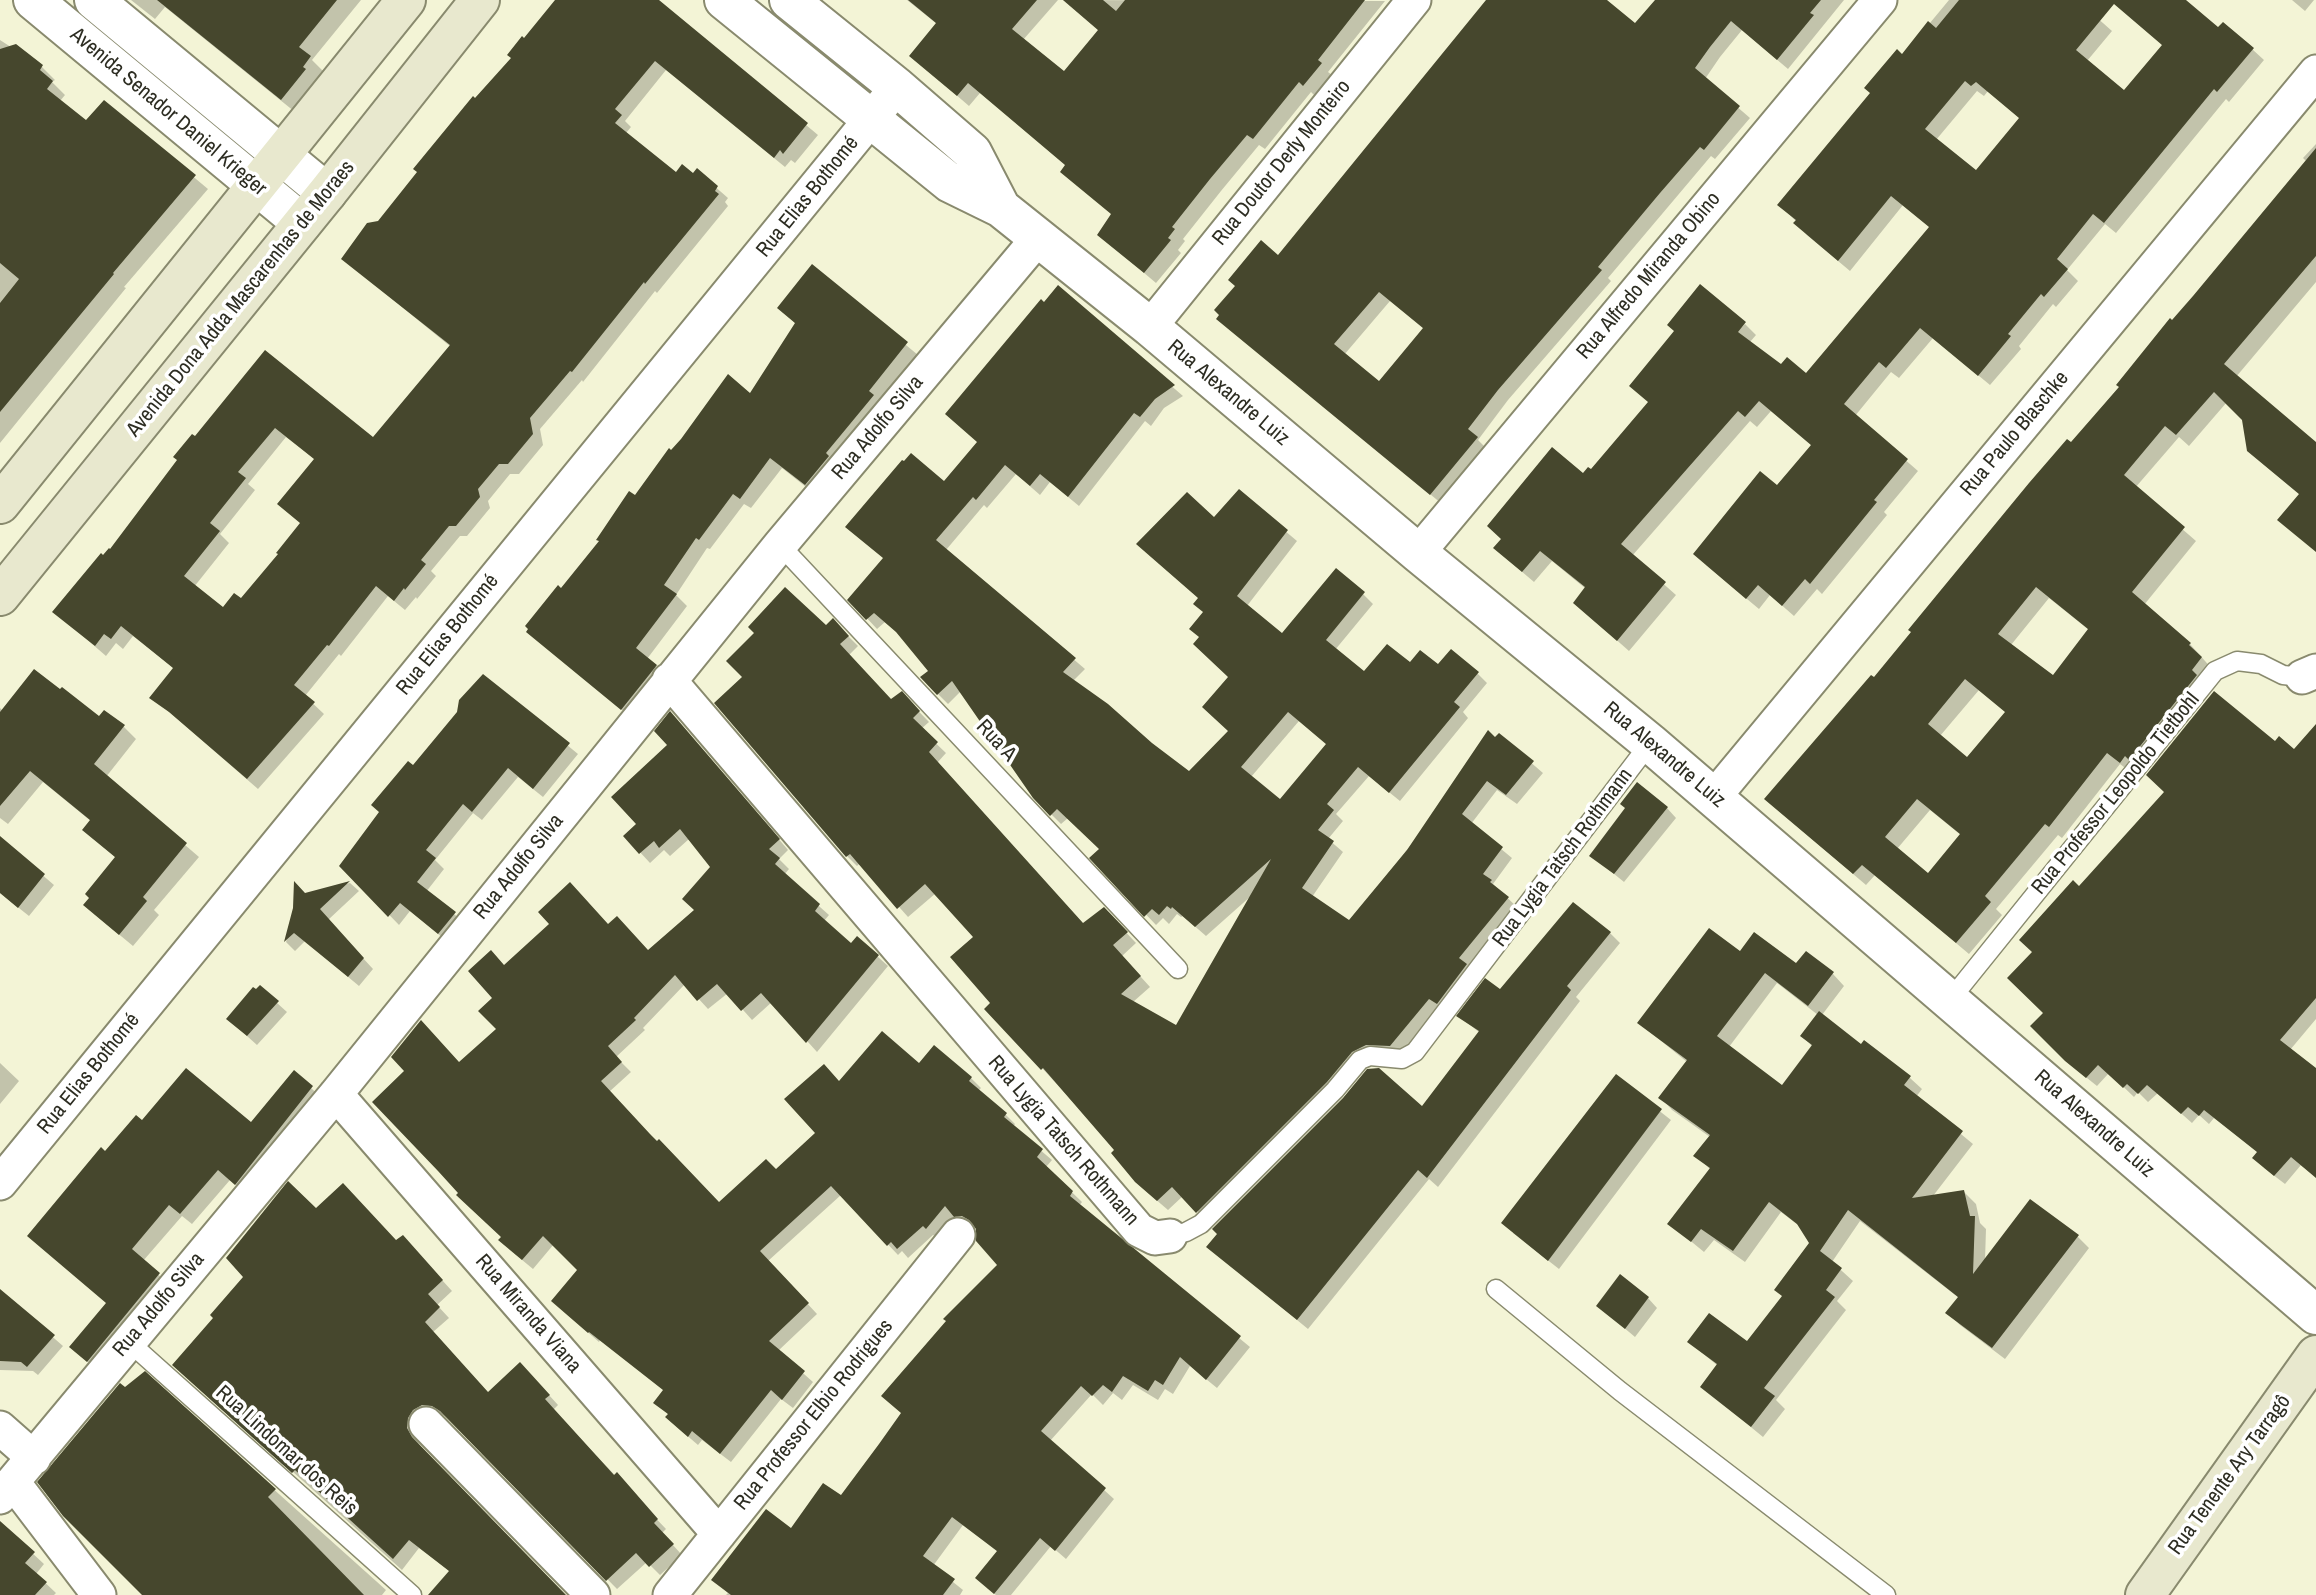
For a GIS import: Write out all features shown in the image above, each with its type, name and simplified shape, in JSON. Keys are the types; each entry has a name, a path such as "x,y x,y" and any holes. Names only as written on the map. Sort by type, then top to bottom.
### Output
{"main road":[{"path":"0,504 406,0"},
{"name":"Avenida Dona Adda Mascarenhas de Moraes","path":"0,596 480,0"},
{"name":"Rua Tenente Ary Tarragô","path":"2145,1595 2316,1355"}],"street":[{"name":"Avenida Senador Daniel Krieger","path":"33,0 303,223"},
{"name":"Avenida Senador Daniel Krieger","path":"94,0 327,193"},
{"name":"Rua Alexandre Luiz","path":"724,0 950,183 1001,208 1150,327 1714,797 2316,1315"},
{"name":"Rua Alexandre Luiz","path":"789,0 972,152 1001,208"},
{"name":"Rua Doutor Derly Monteiro","path":"1150,327 1414,0"},
{"name":"Rua Alfredo Miranda Obino","path":"1418,553 1880,0"},
{"name":"Rua Paulo Blaschke","path":"1714,797 2316,72"},
{"name":"Rua Elias Bothomé","path":"0,1183 897,87"},
{"name":"Rua Adolfo Silva","path":"16,1479 336,1094 780,545 1039,237"},
{"name":"Rua Lygia Tatsch Rothmann","path":"669,680 1139,1230 1155,1238 1170,1236"},
{"name":"Rua Miranda Viana","path":"336,1094 719,1534"},
{"name":"Rua Professor Elbio Rodrigues","path":"670,1595 958,1236"},
{"path":"426,1424 593,1595"},
{"path":"0,1428 16,1479 99,1595"}],"lane":[{"name":"Rua A","path":"780,545 1178,969"},
{"name":"Rua Professor Leopoldo Tietbohl","path":"1950,1000 2215,671 2237,661 2261,664 2283,675 2309,674"},
{"name":"Rua Lygia Tatsch Rothmann","path":"1170,1236 1201,1224 1335,1090 1360,1060 1370,1056 1402,1059 1415,1052 1650,743"},
{"path":"1496,1289 1620,1391 1886,1595"},
{"name":"Rua Lindomar dos Reis","path":"129,1342 412,1595"}],"building":[{"path":"157,0 337,0 299,47 311,56 303,67 306,69 281,100"},
{"path":"555,0 659,0 808,123 783,154 780,150 774,158 655,61 615,109 622,115 615,123 676,172 682,164 693,173 697,168 718,186 715,191 719,194 572,372 570,371 530,418 533,434 508,464 499,464 478,489 480,497 456,526 449,526 421,560 426,564 405,590 404,588 394,601 376,586 294,685 315,702 247,779 149,698 173,668 121,626 111,639 104,634 95,646 52,612 101,553 103,555 110,549 177,460 173,457 192,434 195,436 265,350 373,437 450,345 341,259 367,223 378,221 417,172 413,169 473,96 475,98 511,58 507,55 522,36 524,38","holes":["275,428 314,459 277,504 300,523 241,598 234,593 223,607 184,576 220,531 210,523 246,478 238,472"]},
{"path":"908,0 1037,0 1012,29 1064,71 1098,30 1063,0 1103,0 1116,11 1125,0 1365,0 1318,60 1322,63 1303,86 1299,82 1253,139 1247,135 1210,179 1172,227 1175,229 1168,238 1171,240 1144,273 1097,235 1111,214 1060,172 1065,165 968,83 957,96 909,56 936,23"},
{"path":"1486,0 1607,0 1635,23 1655,0 1821,0 1810,13 1814,15 1777,60 1731,21 1710,47 1695,68 1740,106 1704,150 1700,147 1660,193 1598,267 1602,270 1498,390 1468,429 1478,437 1430,495 1216,319 1219,315 1214,310 1235,286 1228,280 1261,240 1278,255","holes":["1379,292 1423,328 1379,381 1334,344"]},
{"path":"1959,0 2186,0 2218,27 2223,22 2254,48 2217,92 2214,89 2104,223 2093,214 2057,259 2068,269 2044,297 2041,294 1978,376 1920,328 1886,368 1879,362 1844,404 1908,459 1874,500 1877,502 1810,584 1805,579 1782,606 1758,585 1746,599 1693,554 1760,471 1777,485 1811,445 1759,401 1745,417 1738,411 1621,544 1666,582 1617,641 1573,603 1585,587 1540,551 1522,572 1493,548 1501,539 1487,526 1552,447 1583,473 1588,467 1591,469 1648,402 1629,386 1674,331 1667,325 1700,284 1746,322 1738,332 1781,364 1787,357 1806,373 1929,227 1891,196 1838,261 1793,223 1796,220 1777,205 1870,93 1864,88 1897,49 1902,54 1928,21 1936,28","holes":["2114,4 2162,45 2124,90 2076,50","1965,81 1971,86 1976,82 2019,118 1976,170 1925,129"]},
{"path":"16,44 43,65 40,70 53,81 47,89 86,120 104,100 196,175 0,412 0,303 19,279 0,263 0,49"},
{"path":"2316,148 2316,256 2224,364 2316,442 2316,552 2277,520 2299,494 2247,451 2242,420 2214,392 2176,435 2165,426 2124,475 2185,527 2132,592 2191,643 2189,645 2202,657 2192,670 2197,675 2129,760 2125,756 2120,763 2107,753 2049,827 2045,824 1985,896 1991,902 1956,943 1862,865 1853,874 1764,799 1871,675 1874,677 1911,632 1908,630 2029,483 2067,439 2071,442 2119,387 2116,385 2170,318 2172,320","holes":["2036,587 2088,629 2053,675 1998,634","1965,679 2005,712 1967,757 1928,724","1917,799 1960,834 1928,873 1885,837"]},
{"path":"812,264 908,342 869,391 874,395 826,453 829,456 805,485 770,458 740,499 733,494 699,540 696,538 664,585 677,594 636,648 657,665 621,710 526,632 528,629 525,626 558,585 561,588 599,541 596,540 629,491 635,495 669,448 671,450 681,439 728,374 750,393 795,323 777,308"},
{"path":"1058,285 1175,385 1155,399 1140,417 1134,413 1068,497 1040,474 1030,486 1005,465 976,500 973,497 936,540 1076,658 1063,672 1108,704 1189,771 1228,731 1202,707 1228,677 1193,644 1199,637 1189,629 1203,612 1193,604 1198,598 1136,544 1187,492 1214,517 1239,489 1288,530 1237,596 1282,633 1336,568 1365,592 1326,640 1364,671 1387,644 1410,662 1420,650 1438,664 1451,649 1479,672 1454,702 1460,707 1389,793 1358,767 1327,804 1334,810 1318,830 1334,841 1302,888 1349,920 1407,850 1488,730 1495,737 1499,733 1534,761 1506,795 1487,781 1462,814 1503,847 1483,874 1509,897 1459,958 1467,964 1437,1004 1429,999 1390,1046 1366,1045 1352,1052 1327,1082 1196,1213 1172,1187 1157,1201 1135,1182 1111,1153 1114,1150 1043,1068 1041,1070 984,1009 990,1003 950,957 973,937 925,884 897,909 850,854 846,857 714,703 742,677 726,661 754,633 748,627 785,587 826,625 833,618 849,636 840,644 891,699 902,691 920,711 913,718 938,742 929,752 1083,923 1104,907 1128,932 1113,945 1141,976 1121,994 1176,1025 1271,859 1195,927 1172,907 1171,909 1167,906 1159,915 1152,909 1144,917 1089,858 1099,849 1057,809 1050,816 1033,798 952,681 937,695 920,677 928,671 896,632 874,613 866,620 847,600 883,558 845,527 911,453 944,481 977,442 945,414 1041,299 1044,302","holes":["1288,712 1326,744 1280,799 1241,767"]},
{"path":"34,669 99,716 104,710 125,725 94,764 187,843 143,897 147,901 119,935 83,905 89,898 85,894 115,857 82,830 90,820 30,771 0,806 0,712"},
{"path":"483,674 570,743 533,789 508,768 472,812 463,804 426,850 436,858 417,882 456,912 438,934 400,903 388,917 339,866 379,812 371,805 408,761 413,765 457,712 459,700"},
{"path":"2214,691 2275,741 2279,736 2294,749 2316,724 2316,998 2280,1040 2316,1068 2316,1178 2291,1157 2274,1176 2252,1158 2257,1152 2204,1110 2199,1116 2188,1107 2181,1114 2147,1085 2138,1094 2127,1084 2123,1088 2098,1065 2086,1078 2030,1026 2043,1013 2007,978 2032,952 2019,940 2073,880 2079,886 2164,792 2146,775"},
{"path":"670,711 780,839 769,849 780,858 775,864 820,904 815,911 851,943 857,936 879,955 806,1043 761,993 741,1011 717,984 697,1001 675,975 634,1018 636,1020 608,1046 622,1062 601,1081 719,1202 766,1159 776,1169 815,1133 784,1099 824,1064 839,1081 882,1031 919,1063 934,1045 972,1077 969,1081 1007,1113 1004,1117 1043,1149 1037,1157 1073,1191 1070,1196 1241,1336 1206,1380 1180,1357 1163,1385 1155,1380 1148,1391 1123,1376 1112,1392 1103,1385 1092,1396 1081,1386 1041,1431 1106,1488 1055,1551 1040,1538 994,1594 975,1578 997,1551 952,1517 923,1556 955,1579 943,1595 731,1595 711,1580 766,1509 791,1528 823,1483 841,1495 879,1444 901,1413 881,1396 946,1321 943,1319 997,1265 976,1241 976,1229 969,1220 962,1216 954,1217 945,1206 926,1229 923,1226 897,1249 891,1242 887,1246 831,1186 760,1251 809,1303 769,1341 805,1371 782,1400 771,1390 720,1454 692,1431 688,1437 665,1417 668,1414 653,1403 663,1390 551,1301 577,1270 543,1236 522,1260 498,1240 501,1237 456,1195 458,1193 372,1102 404,1071 391,1057 421,1020 459,1062 496,1029 478,1011 492,998 468,971 491,950 504,965 549,924 538,912 570,882 608,924 617,916 648,950 694,910 682,899 710,867 680,829 659,848 654,841 639,854 623,836 636,824 611,797 667,745 654,731"},
{"path":"1637,782 1668,807 1614,874 1589,856 1625,808 1620,804"},
{"path":"0,836 45,874 18,908 0,893"},
{"path":"294,881 305,893 350,881 320,909 364,958 348,977 294,933 284,942 293,908"},
{"path":"1573,902 1611,932 1567,986 1571,990 1427,1178 1418,1170 1297,1320 1206,1247 1217,1234 1212,1229 1343,1098 1367,1069 1379,1068 1422,1106 1479,1031 1456,1016 1485,978 1500,989"},
{"path":"1709,928 1740,951 1754,932 1796,963 1806,951 1834,972 1808,1006 1765,973 1717,1036 1782,1085 1812,1045 1800,1036 1819,1011 1861,1044 1864,1040 1911,1076 1904,1085 1963,1131 1912,1198 1964,1190 1970,1216 1975,1216 1973,1274 2030,1199 2079,1235 1992,1348 1945,1313 1958,1297 1848,1210 1820,1251 1842,1268 1826,1290 1835,1297 1764,1388 1775,1396 1751,1427 1700,1387 1717,1364 1687,1342 1709,1313 1747,1341 1782,1296 1774,1290 1809,1243 1797,1224 1769,1202 1733,1251 1701,1229 1691,1242 1667,1224 1710,1168 1693,1156 1710,1135 1658,1098 1687,1060 1637,1023"},
{"path":"260,985 279,1001 247,1036 226,1019 253,987 256,989"},
{"path":"186,1068 251,1122 294,1070 313,1086 235,1185 218,1170 180,1214 169,1205 132,1249 160,1273 87,1362 69,1347 106,1303 27,1236 101,1147 105,1151 136,1115 142,1120"},
{"path":"1616,1074 1662,1109 1548,1261 1501,1223"},
{"path":"288,1181 316,1208 343,1183 396,1240 403,1235 443,1280 428,1294 440,1307 425,1322 488,1392 520,1362 550,1395 545,1399 614,1475 617,1472 658,1519 654,1523 674,1544 649,1567 636,1553 606,1581 440,1411 432,1406 422,1405 413,1410 408,1418 407,1428 412,1437 566,1595 428,1595 449,1571 409,1540 393,1559 295,1470 292,1473 172,1365 213,1318 210,1315 243,1277 226,1258"},
{"path":"1620,1274 1649,1297 1625,1329 1596,1306"},
{"path":"0,1289 55,1335 27,1367 21,1362 0,1361"},
{"path":"145,1371 276,1489 268,1497 364,1595 142,1595 63,1516 37,1482 120,1383 125,1387"},
{"path":"0,1521 35,1552 25,1563 47,1582 35,1595 0,1595"}]}
